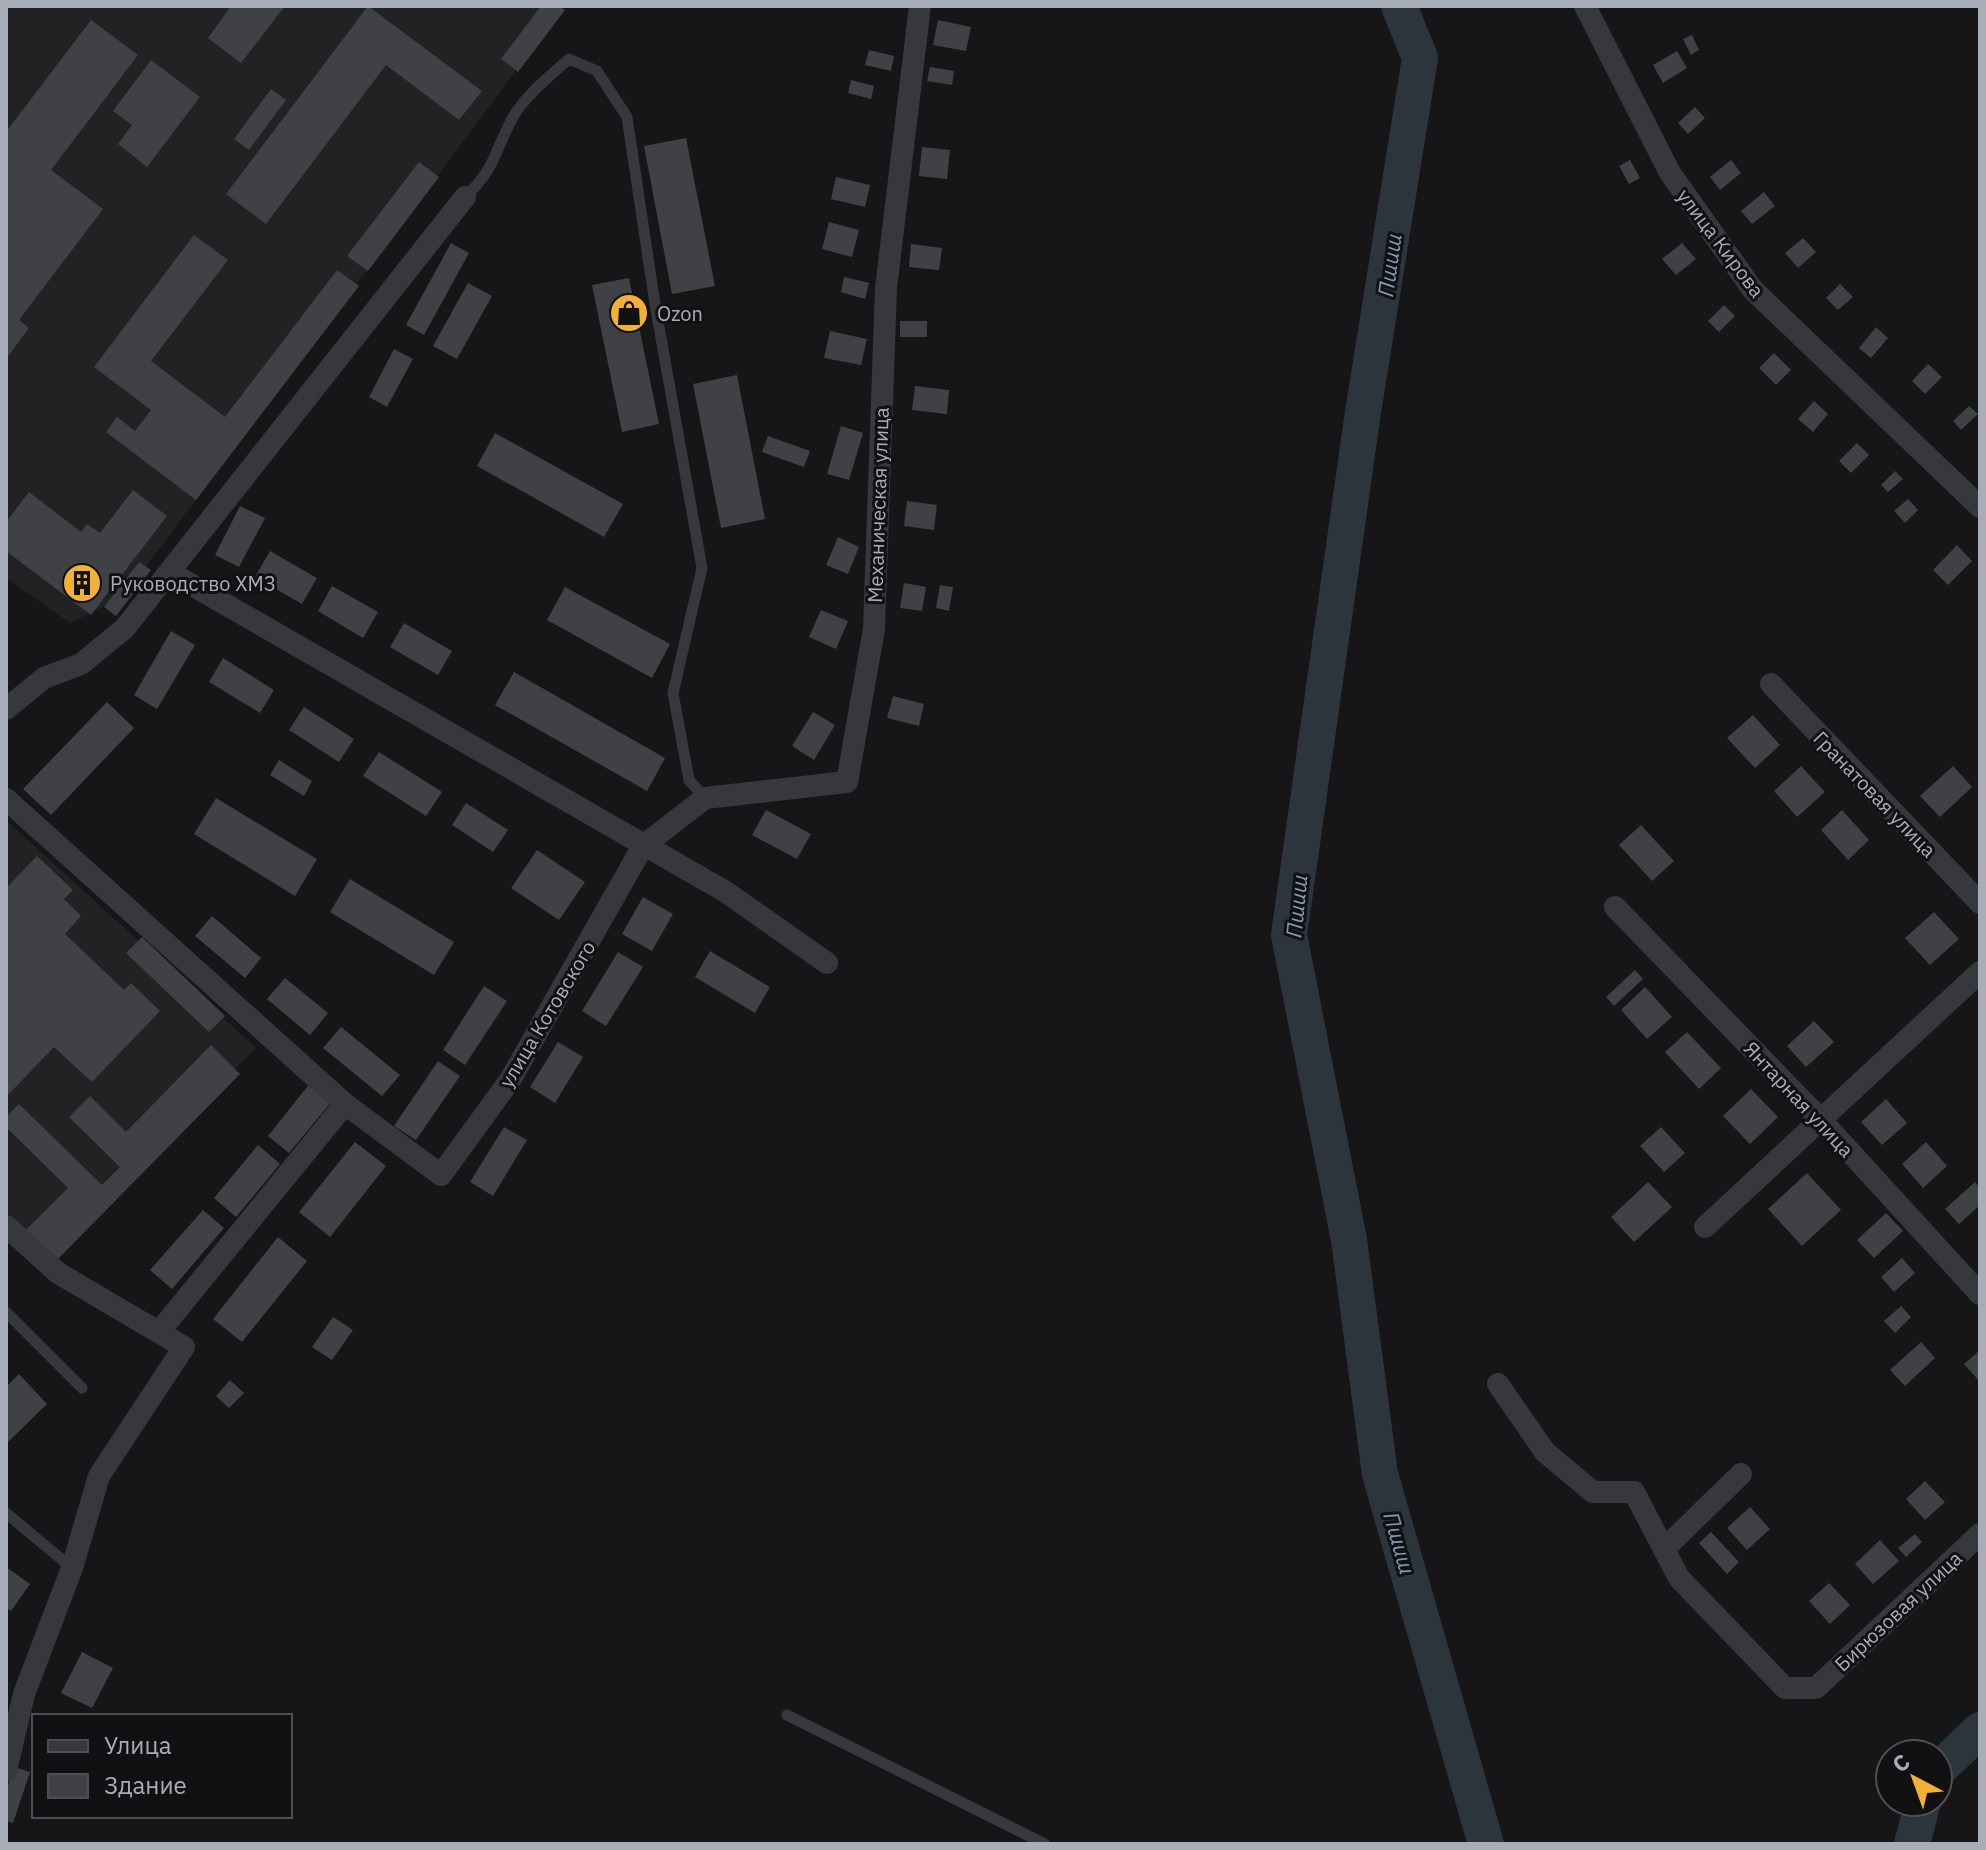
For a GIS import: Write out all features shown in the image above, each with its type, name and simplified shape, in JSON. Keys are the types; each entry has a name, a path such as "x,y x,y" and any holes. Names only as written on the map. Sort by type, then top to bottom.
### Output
{"street":[{"name":"Механическая улица","path":"705,798 847,782 874,629 886,288 920,6"},
{"name":"улица Кирова","path":"1585,6 1670,173 1753,290 1980,507"},
{"path":"6,709 44,678 81,664 125,628 465,197"},
{"path":"171,573 726,892 827,963"},
{"name":"Гранатовая улица","path":"1771,684 1980,903"},
{"path":"643,846 705,798"},
{"path":"6,799 345,1104 159,1332"},
{"name":"улица Котовского","path":"345,1104 441,1175 510,1080 643,846"},
{"name":"Янтарная улица","path":"1615,907 1819,1118 1980,1294"},
{"path":"1705,1227 1819,1118 1980,972"},
{"path":"6,1226 58,1273 184,1347 99,1476 72,1568 24,1694 6,1771"},
{"path":"1498,1384 1545,1452 1593,1492 1634,1492 1664,1549 1741,1474"},
{"name":"Бирюзовая улица","path":"1664,1549 1679,1578 1785,1688 1816,1688 1980,1534"}],"lane":[{"path":"465,197 484,180 496,162 513,116 543,82 569,59 597,71 627,117 655,304 702,568 673,693 689,780 705,798"},
{"path":"6,1312 82,1388"},
{"path":"6,1513 72,1568"},
{"path":"787,1715 1045,1844"}],"shaded area":[{"path":"6,6 564,6 124,596 70,623 6,578"},
{"path":"6,820 256,1048 44,1254 6,1218"}],"building":[{"path":"231,6 285,6 241,63 208,38"},
{"path":"368,6 482,91 459,120 386,65 266,224 226,194"},
{"path":"541,6 559,6 565,10 518,72 501,59"},
{"path":"91,20 138,55 51,170 103,209 19,320 29,328 6,359 6,132"},
{"path":"938,20 971,27 966,51 933,45"},
{"path":"1692,35 1699,50 1691,55 1683,39"},
{"path":"869,50 894,56 891,71 865,65"},
{"path":"1677,51 1687,68 1663,83 1653,65"},
{"path":"151,60 200,97 147,167 118,144 132,125 113,111"},
{"path":"930,67 954,71 952,85 927,81"},
{"path":"851,80 874,86 871,99 848,93"},
{"path":"271,89 286,100 249,150 234,139"},
{"path":"1695,107 1705,118 1688,134 1678,123"},
{"path":"686,138 715,286 672,294 644,146"},
{"path":"922,147 950,150 947,179 919,176"},
{"path":"1630,160 1640,178 1629,184 1619,166"},
{"path":"1731,160 1741,173 1720,190 1710,177"},
{"path":"419,162 439,177 368,271 347,256"},
{"path":"836,177 870,185 865,207 831,199"},
{"path":"1764,192 1775,206 1752,224 1741,211"},
{"path":"829,222 859,230 852,257 822,249"},
{"path":"194,235 228,260 151,361 225,417 337,270 359,286 196,500 106,432 117,417 135,431 151,410 94,367"},
{"path":"1803,238 1816,252 1798,268 1785,253"},
{"path":"451,243 469,253 424,335 406,325"},
{"path":"1682,243 1696,259 1676,275 1662,259"},
{"path":"911,244 942,248 939,270 909,267"},
{"path":"844,277 869,283 865,299 841,292"},
{"path":"629,278 659,424 622,432 592,285"},
{"path":"468,283 492,296 457,359 433,346"},
{"path":"1840,284 1853,297 1838,310 1826,298"},
{"path":"1724,305 1735,316 1719,332 1708,321"},
{"path":"900,321 927,321 927,337 900,337"},
{"path":"1876,327 1888,338 1871,358 1859,348"},
{"path":"830,331 867,339 861,365 824,358"},
{"path":"394,349 413,359 387,407 369,397"},
{"path":"1774,353 1791,370 1776,385 1759,368"},
{"path":"1928,364 1942,377 1925,394 1912,381"},
{"path":"737,375 765,519 721,528 693,384"},
{"path":"915,386 949,390 947,414 912,410"},
{"path":"1814,401 1828,414 1813,432 1798,419"},
{"path":"1969,406 1978,414 1961,430 1953,421"},
{"path":"841,426 863,433 849,480 827,474"},
{"path":"495,433 623,504 604,537 477,466"},
{"path":"768,436 810,451 804,467 762,452"},
{"path":"1857,443 1869,455 1851,473 1839,461"},
{"path":"1895,471 1903,479 1888,492 1881,485"},
{"name":"Руководство ХМЗ","path":"133,490 167,516 91,615 6,551 6,522 29,492 81,532 87,524 100,533"},
{"path":"1908,499 1918,510 1905,523 1894,511"},
{"path":"907,501 937,505 934,530 904,526"},
{"path":"240,506 265,518 239,567 215,555"},
{"path":"838,537 859,547 848,574 826,565"},
{"path":"1957,545 1972,561 1948,585 1933,570"},
{"path":"270,551 317,578 302,604 255,577"},
{"path":"139,562 151,570 116,616 104,607"},
{"path":"904,583 926,587 922,611 900,608"},
{"path":"940,585 953,587 949,611 936,608"},
{"path":"332,586 378,612 363,638 318,611"},
{"path":"565,587 670,644 652,678 547,620"},
{"path":"821,610 848,621 836,649 809,637"},
{"path":"404,623 452,651 438,675 390,647"},
{"path":"171,631 195,645 157,709 134,695"},
{"path":"223,658 274,690 260,713 209,682"},
{"path":"514,672 665,758 647,791 495,705"},
{"path":"893,696 924,704 919,726 887,718"},
{"path":"107,702 134,728 51,815 23,789"},
{"path":"304,707 354,739 339,762 289,730"},
{"path":"813,712 835,725 814,760 792,746"},
{"path":"1753,715 1780,745 1755,768 1727,738"},
{"path":"379,752 442,792 426,816 363,776"},
{"path":"279,760 312,781 304,796 270,775"},
{"path":"1801,766 1825,792 1797,817 1774,791"},
{"path":"1953,766 1972,787 1940,817 1920,796"},
{"path":"216,798 317,859 295,896 194,834"},
{"path":"466,803 508,830 493,852 452,825"},
{"path":"766,810 811,834 797,859 752,835"},
{"path":"1842,810 1869,840 1848,860 1821,830"},
{"path":"1641,825 1674,861 1652,881 1619,845"},
{"path":"537,850 585,882 559,920 511,888"},
{"path":"37,856 73,890 64,899 81,916 65,934 124,990 131,983 160,1011 92,1082 54,1047 6,1097 6,888"},
{"path":"350,879 454,942 434,975 330,912"},
{"path":"643,897 673,914 652,951 622,934"},
{"path":"1934,912 1959,939 1930,965 1905,938"},
{"path":"212,916 261,958 245,978 195,936"},
{"path":"142,937 225,1016 209,1032 126,953"},
{"path":"710,951 770,987 755,1013 695,977"},
{"path":"618,952 643,967 606,1026 582,1011"},
{"path":"1635,970 1643,979 1614,1006 1606,997"},
{"path":"285,978 328,1013 310,1035 267,999"},
{"path":"484,986 507,1001 465,1065 443,1050"},
{"path":"1645,987 1672,1017 1647,1039 1621,1010"},
{"path":"1814,1021 1834,1042 1806,1067 1787,1046"},
{"path":"341,1027 400,1075 382,1096 323,1048"},
{"path":"1687,1032 1721,1068 1699,1089 1665,1052"},
{"path":"558,1042 583,1057 555,1103 530,1087"},
{"path":"211,1045 240,1074 57,1260 26,1230 68,1188 6,1127 6,1117 19,1104 102,1185 120,1167 69,1117 90,1096 126,1132"},
{"path":"438,1061 460,1076 416,1140 394,1126"},
{"path":"311,1082 333,1100 289,1153 268,1136"},
{"path":"1751,1089 1778,1117 1750,1144 1723,1116"},
{"path":"1886,1099 1907,1123 1882,1145 1861,1122"},
{"path":"504,1127 527,1140 493,1196 470,1182"},
{"path":"1661,1127 1685,1153 1664,1172 1640,1146"},
{"path":"355,1142 386,1166 330,1237 299,1212"},
{"path":"1926,1142 1947,1166 1923,1188 1902,1164"},
{"path":"258,1145 280,1164 236,1217 214,1198"},
{"path":"1807,1173 1841,1210 1802,1246 1768,1209"},
{"path":"1648,1182 1672,1207 1634,1242 1611,1217"},
{"path":"1975,1182 1980,1188 1980,1205 1959,1224 1945,1209"},
{"path":"203,1210 224,1228 172,1289 150,1270"},
{"path":"1886,1213 1903,1231 1874,1258 1857,1240"},
{"path":"278,1237 307,1261 242,1342 213,1319"},
{"path":"1902,1258 1915,1273 1894,1292 1881,1277"},
{"path":"1901,1306 1911,1317 1895,1333 1884,1321"},
{"path":"333,1317 353,1330 332,1360 312,1347"},
{"path":"1921,1342 1935,1358 1905,1386 1890,1370"},
{"path":"1980,1350 1980,1382 1964,1364"},
{"path":"19,1374 47,1404 6,1444 6,1387"},
{"path":"230,1380 244,1393 229,1408 216,1396"},
{"path":"1925,1481 1945,1502 1925,1520 1906,1499"},
{"path":"1750,1507 1770,1529 1747,1550 1727,1528"},
{"path":"1711,1532 1739,1562 1727,1574 1699,1543"},
{"path":"1915,1534 1922,1542 1906,1557 1898,1548"},
{"path":"1880,1540 1899,1561 1873,1584 1855,1564"},
{"path":"6,1567 30,1584 11,1611 6,1608"},
{"path":"1829,1583 1850,1605 1830,1624 1809,1601"},
{"path":"82,1652 113,1668 92,1708 61,1693"},
{"path":"14,1767 30,1772 13,1823 6,1821 6,1791"}],"waterway":[{"name":"Пшиш","path":"1399,6 1420,58 1363,412 1289,935 1349,1240 1380,1474 1486,1844"},
{"path":"1954,1755 1980,1730"},
{"path":"1912,1844 1919,1818"}],"place":[{"name":"Ozon","path":"629,313"},
{"name":"Руководство ХМЗ","path":"82,583"}]}
